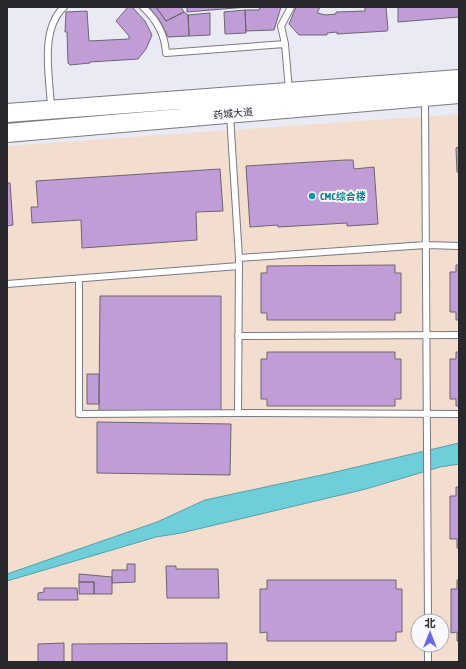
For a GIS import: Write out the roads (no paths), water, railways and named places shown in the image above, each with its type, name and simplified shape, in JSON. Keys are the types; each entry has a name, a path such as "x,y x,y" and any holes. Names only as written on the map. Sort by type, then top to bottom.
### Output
{"main road":[{"name":"药城大道","path":"7,113 459,79"},
{"name":"药城大道","path":"7,133 459,94"}],"lane":[{"path":"51,110 48,39 53,22 64,7"},
{"path":"143,7 150,13 161,29 166,53 285,44"},
{"path":"289,92 285,44 281,26 291,7"},
{"path":"425,97 428,613"},
{"path":"229,114 239,258 238,413"},
{"path":"239,258 426,245 459,246"},
{"path":"7,284 239,266"},
{"path":"79,279 79,414 459,414"},
{"path":"238,336 459,335"}],"water":[{"path":"459,443 459,464 440,467 366,489 181,533 156,537 7,581 7,574 157,522 205,500 331,473"}],"place":[{"name":"CMC综合楼","path":"312,196"}]}
